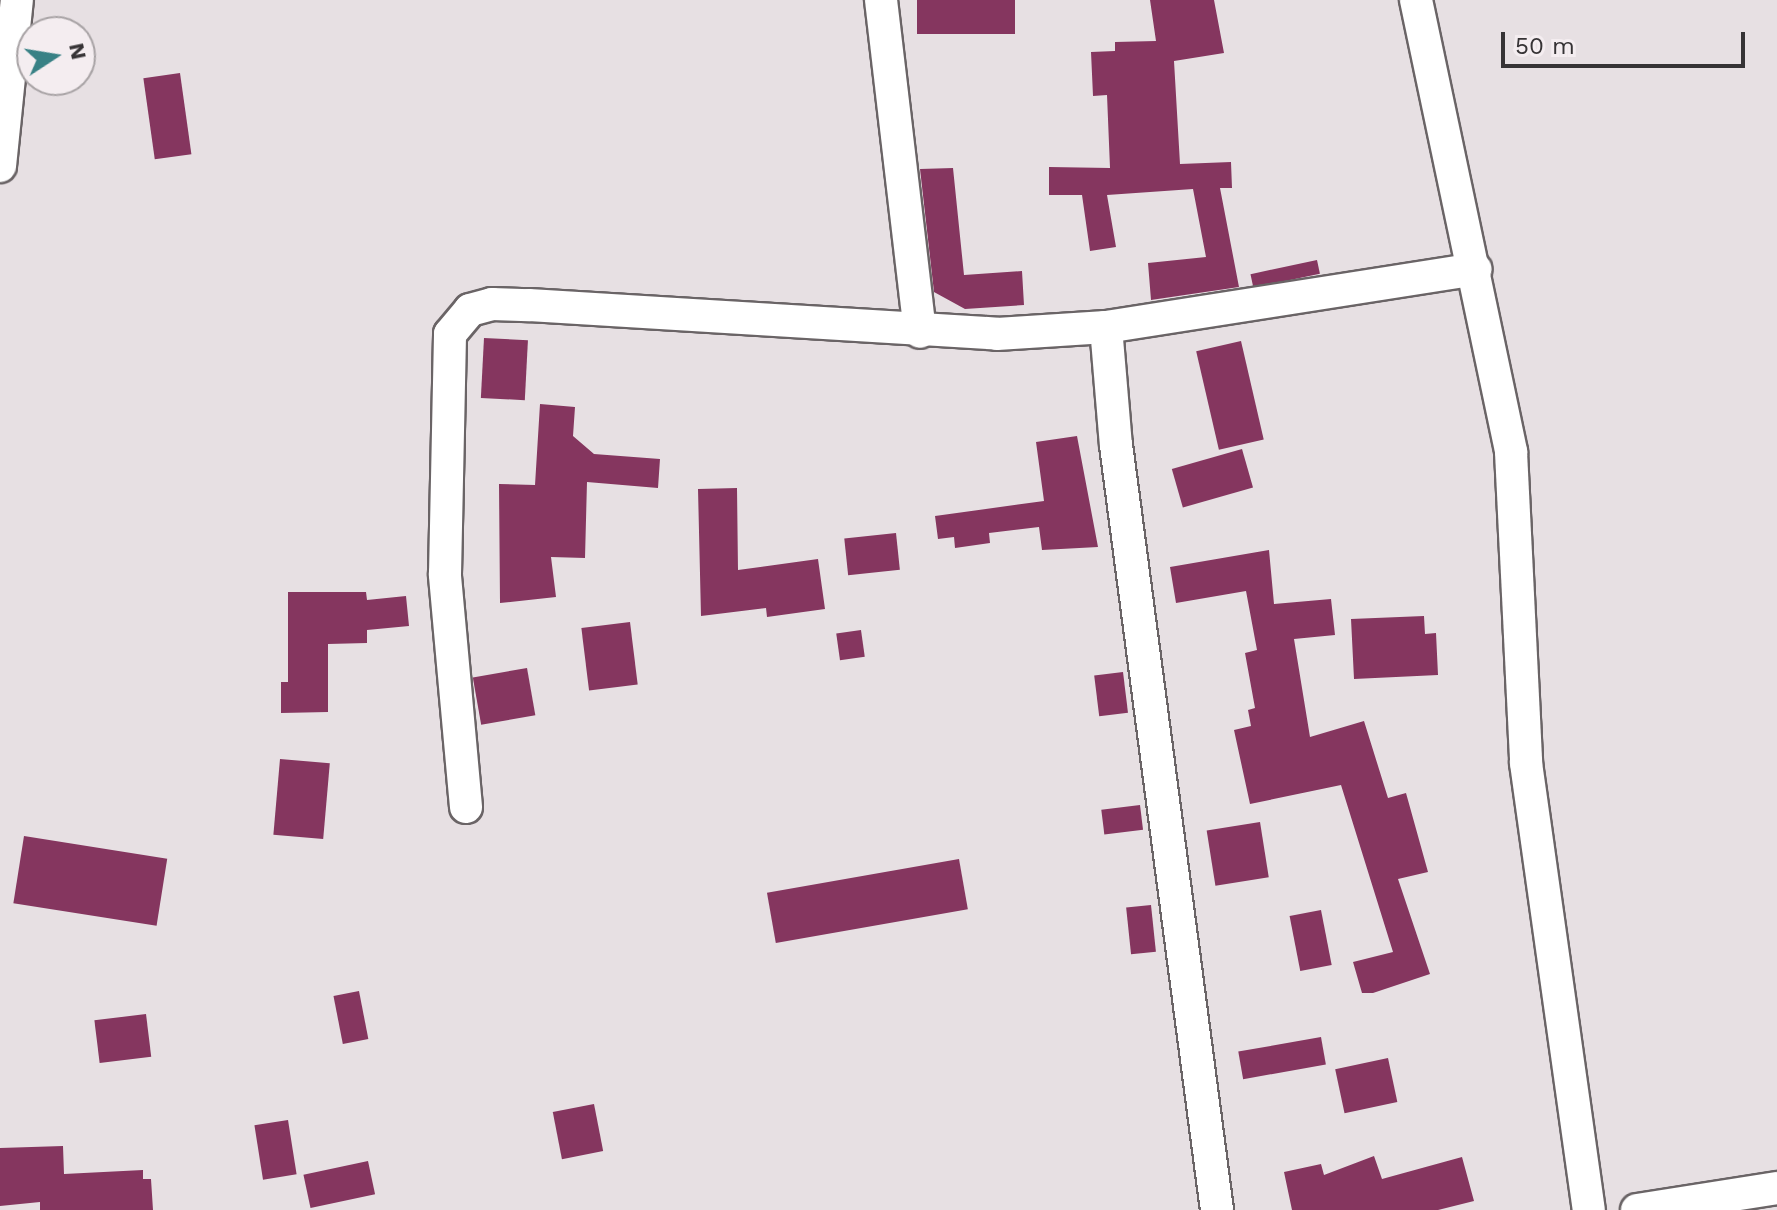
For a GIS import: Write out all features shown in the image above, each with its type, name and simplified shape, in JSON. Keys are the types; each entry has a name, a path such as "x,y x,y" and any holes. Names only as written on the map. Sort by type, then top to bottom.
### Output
{"street":[{"path":"0,166 17,0"},
{"path":"881,0 920,332"},
{"path":"1416,0 1475,269 1511,452 1526,763 1589,1210"},
{"path":"466,807 445,574 450,334 470,310 492,304 529,305 920,332 997,334 1106,327 1475,269"},
{"path":"1106,327 1116,445 1217,1210"},
{"path":"1637,1210 1777,1188"}],"building":[{"path":"917,0 1015,0 1015,34 917,34"},
{"path":"1150,0 1214,0 1224,53 1174,61 1180,164 1231,162 1232,188 1220,188 1239,287 1151,300 1148,263 1206,257 1193,189 1107,195 1116,247 1090,251 1082,195 1049,195 1049,167 1110,168 1107,95 1093,96 1091,52 1115,51 1115,42 1156,41"},
{"path":"180,73 191,154 155,159 143,78"},
{"path":"953,168 964,275 1022,271 1024,305 965,309 934,292 920,169"},
{"path":"1317,260 1320,274 1253,288 1250,274"},
{"path":"484,338 528,340 525,400 481,398"},
{"path":"1241,341 1264,439 1219,450 1196,351"},
{"path":"540,404 575,407 573,436 594,454 660,459 658,488 587,482 585,558 551,557 556,597 500,603 499,484 535,485"},
{"path":"1077,436 1098,547 1042,550 1039,527 989,533 990,543 955,548 954,537 938,539 935,516 1044,501 1036,442"},
{"path":"1242,449 1253,487 1183,508 1172,469"},
{"path":"737,488 738,570 818,559 825,609 767,617 766,608 701,616 698,489"},
{"path":"896,533 900,570 848,575 844,538"},
{"path":"1269,550 1274,604 1331,599 1335,635 1294,639 1310,737 1364,721 1388,798 1406,793 1428,872 1398,879 1430,974 1373,993 1362,993 1353,962 1393,952 1341,785 1250,804 1234,730 1251,726 1248,710 1255,708 1245,653 1257,650 1246,591 1176,603 1170,567"},
{"path":"288,592 366,592 367,600 406,596 409,626 367,630 367,643 328,644 328,712 281,713 281,682 288,682"},
{"path":"1424,616 1425,634 1436,633 1438,675 1354,679 1351,619"},
{"path":"630,622 638,685 589,691 581,628"},
{"path":"861,630 865,657 840,660 836,633"},
{"path":"527,668 535,715 481,725 473,678"},
{"path":"1123,672 1128,713 1099,716 1094,676"},
{"path":"280,759 330,763 323,839 273,835"},
{"path":"1140,805 1143,830 1104,835 1101,810"},
{"path":"1260,822 1269,877 1215,886 1207,830"},
{"path":"24,836 167,859 157,926 13,903"},
{"path":"959,859 968,909 776,943 767,893"},
{"path":"1151,905 1156,952 1131,954 1126,908"},
{"path":"1321,910 1332,965 1300,971 1290,916"},
{"path":"359,991 368,1039 343,1044 333,996"},
{"path":"146,1014 151,1057 100,1063 94,1020"},
{"path":"1321,1037 1326,1065 1243,1079 1238,1052"},
{"path":"1388,1058 1397,1102 1345,1113 1335,1069"},
{"path":"594,1104 603,1151 562,1159 553,1112"},
{"path":"288,1120 297,1174 263,1180 254,1125"},
{"path":"63,1146 64,1174 143,1170 143,1179 151,1179 153,1210 40,1210 40,1202 0,1206 0,1148"},
{"path":"1374,1156 1382,1179 1462,1157 1474,1201 1438,1210 1292,1210 1284,1172 1321,1164 1324,1175"},
{"path":"368,1161 375,1194 311,1208 303,1175"}]}
